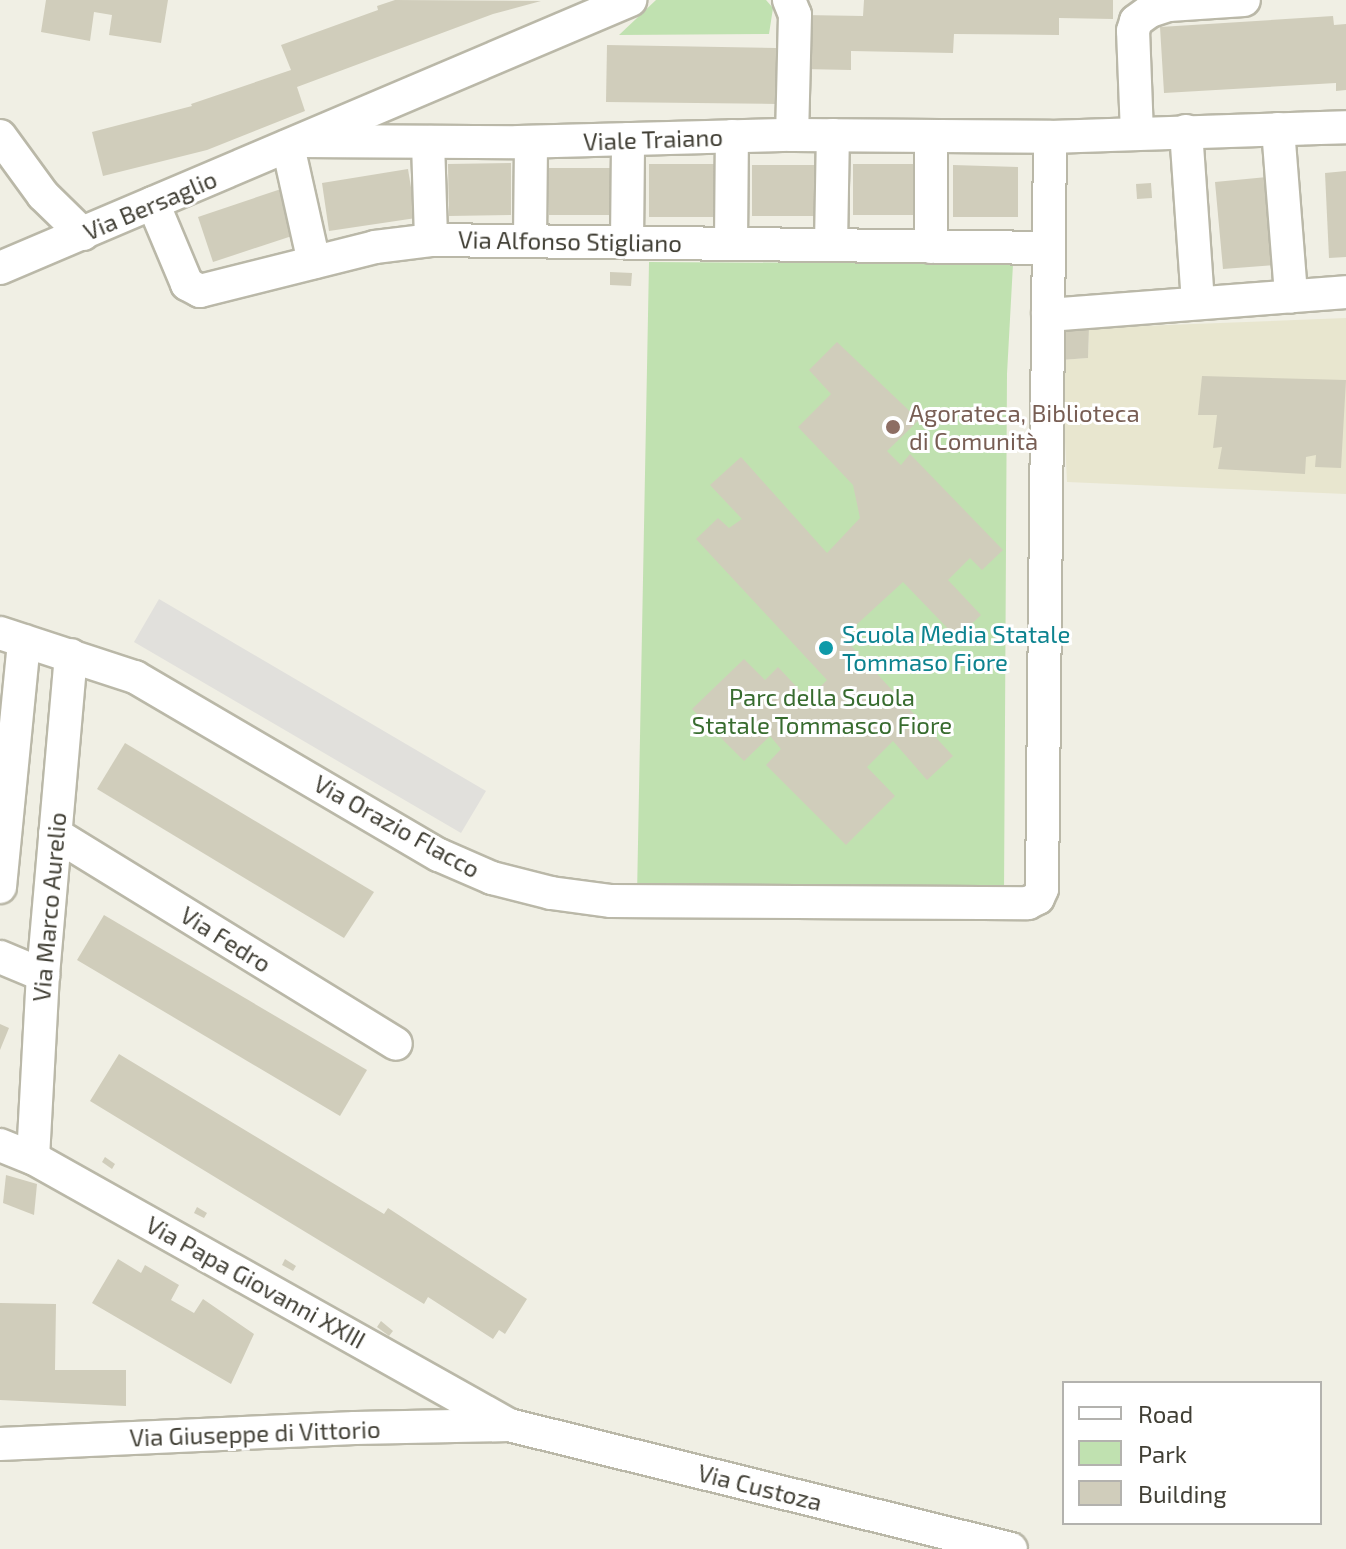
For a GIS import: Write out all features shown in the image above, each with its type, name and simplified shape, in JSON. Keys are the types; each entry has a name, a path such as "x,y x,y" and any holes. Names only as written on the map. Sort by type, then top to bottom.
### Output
{"street":[{"path":"789,0 795,15 792,135"},
{"path":"1137,134 1133,31 1136,21 1150,11 1169,5 1233,2"},
{"path":"314,262 294,144 621,5"},
{"name":"Viale Traiano","path":"294,144 792,135 1050,137 1346,127"},
{"path":"1278,129 1291,296"},
{"path":"1186,131 1198,303"},
{"path":"831,245 833,135"},
{"path":"0,136 43,195 83,234"},
{"path":"731,243 732,136"},
{"path":"931,136 931,247"},
{"path":"1050,137 1048,315 1346,292"},
{"path":"627,242 628,139"},
{"path":"428,142 431,240"},
{"path":"530,240 531,142"},
{"name":"Via Bersaglio","path":"0,268 294,144"},
{"name":"Via Alfonso Stigliano","path":"153,203 187,284 206,292 375,247 431,240 1048,248"},
{"name":"Via Orazio Flacco","path":"12,637 135,677 439,855 464,868 507,882 611,901 1028,903 1038,898 1042,889 1048,315"},
{"name":"Via Marco Aurelio","path":"0,887 12,637"},
{"name":"Via Marco Aurelio","path":"9,1151 43,975 71,655"},
{"name":"Via Fedro","path":"55,834 396,1044"},
{"path":"0,957 43,975"},
{"name":"Via Papa Giovanni XXIII","path":"9,1151 509,1425"},
{"name":"Via Giuseppe di Vittorio","path":"0,1444 355,1428 509,1425"},
{"name":"Via Custoza","path":"509,1425 1011,1549"}],"shaded area":[{"path":"1346,318 1346,494 1067,482 1061,360 1088,358 1089,328"},
{"path":"159,599 486,791 461,833 134,642"}],"green space":[{"path":"656,0 766,0 773,8 769,34 619,35"},
{"name":"Parc della Scuola Statale Tommasco Fiore","path":"649,262 1013,264 1007,374 1004,896 637,896"}],"building":[{"path":"46,0 168,0 161,43 109,35 112,15 94,12 90,41 41,32"},
{"path":"395,0 541,1 493,14 297,87 305,111 207,150 103,176 92,132 192,106 291,70 281,45 378,10 377,6"},
{"path":"864,0 1113,0 1113,19 1059,18 1059,35 954,34 953,53 851,51 851,70 803,69 804,15 863,16"},
{"path":"1333,16 1334,25 1346,24 1346,90 1336,91 1336,83 1164,93 1160,27"},
{"path":"607,45 776,48 777,104 606,102"},
{"path":"511,163 511,215 449,216 448,164"},
{"path":"649,164 714,164 715,217 649,217"},
{"path":"853,164 916,164 916,215 853,215"},
{"path":"752,165 816,165 816,216 752,216"},
{"path":"953,165 1018,167 1018,217 953,217"},
{"path":"549,168 612,168 612,215 549,215"},
{"path":"408,169 416,218 329,231 322,183"},
{"path":"1346,171 1346,257 1329,258 1325,173"},
{"path":"1267,177 1274,265 1223,269 1215,182"},
{"path":"1151,183 1152,198 1137,199 1136,184"},
{"path":"281,189 295,235 213,262 198,217"},
{"path":"610,272 632,273 631,286 610,285"},
{"path":"1060,328 1089,328 1088,358 1061,360"},
{"name":"Scuola Media Statale Tommaso Fiore","path":"837,342 919,420 887,451 901,465 910,454 1003,550 982,570 970,558 948,580 981,615 957,638 903,582 843,637 953,756 927,780 893,741 867,767 895,796 846,845 766,765 781,749 770,736 744,761 692,709 744,659 765,680 778,667 808,699 827,680 696,539 718,518 729,528 742,519 710,485 741,457 827,553 860,518 853,485 798,427 831,394 809,370"},
{"path":"1202,376 1346,380 1341,468 1315,467 1316,455 1306,457 1305,474 1218,469 1222,447 1213,448 1217,415 1198,415"},
{"path":"125,743 374,892 344,938 97,789"},
{"path":"104,915 367,1070 340,1116 77,960"},
{"path":"0,1024 9,1028 0,1050"},
{"path":"119,1054 384,1214 388,1208 527,1299 505,1334 499,1330 493,1339 428,1297 424,1304 90,1101"},
{"path":"105,1157 115,1164 112,1169 102,1162"},
{"path":"6,1175 37,1184 34,1215 3,1203"},
{"path":"197,1207 207,1213 204,1218 194,1213"},
{"path":"118,1259 141,1273 145,1265 179,1285 171,1300 194,1313 203,1299 254,1334 231,1384 92,1303"},
{"path":"285,1259 296,1266 293,1271 282,1265"},
{"path":"0,1303 56,1304 55,1370 126,1370 126,1406 0,1400"},
{"path":"381,1321 393,1331 389,1336 377,1327"}],"place":[{"name":"Agorateca, Biblioteca di Comunità","path":"893,427"},
{"name":"Scuola Media Statale Tommaso Fiore","path":"826,648"}]}
